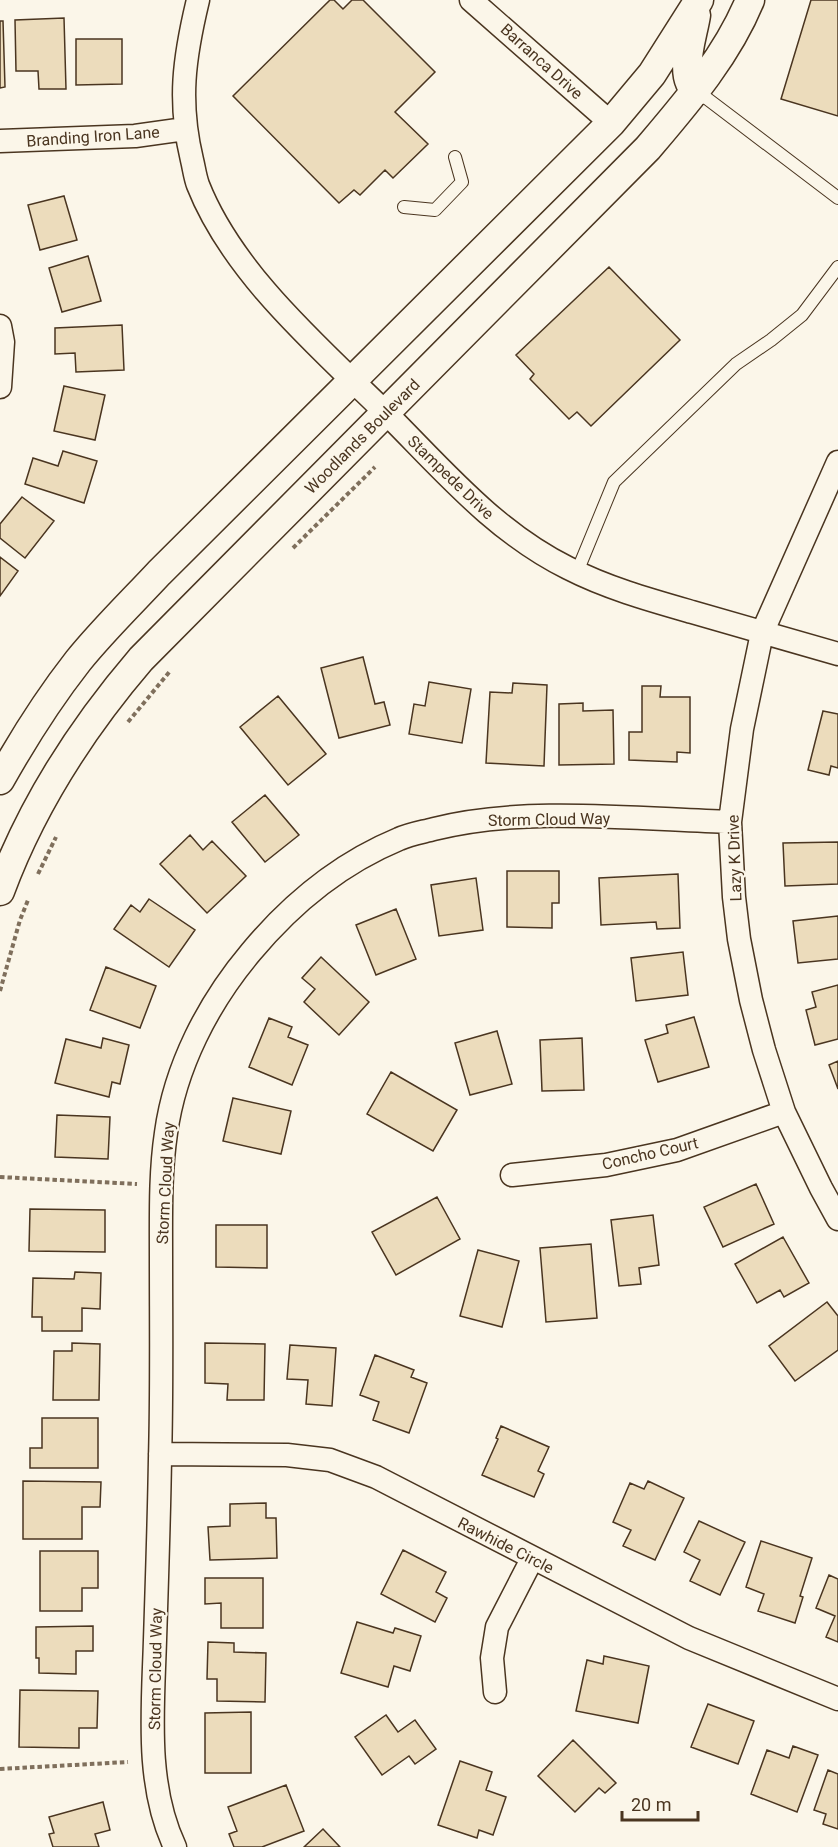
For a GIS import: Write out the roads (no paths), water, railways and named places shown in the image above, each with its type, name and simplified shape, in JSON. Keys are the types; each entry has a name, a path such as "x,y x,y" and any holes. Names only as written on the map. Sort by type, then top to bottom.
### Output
{"street":[{"name":"Stampede Drive","path":"198,0 188,39 184,70 185,129 198,184 222,230 255,281 476,503 508,531 577,572 635,596 838,654"},
{"name":"Barranca Drive","path":"471,0 611,123"},
{"path":"0,780 49,700 86,652 159,573 354,382 611,123 652,74 699,0"},
{"path":"696,92 688,83 686,69 699,0"},
{"name":"Woodlands Boulevard","path":"0,891 30,821 49,786 109,696 141,659 648,148 696,92 725,48 750,0"},
{"name":"Branding Iron Lane","path":"0,141 135,135 185,129"},
{"path":"0,326 3,342 0,387"},
{"name":"Lazy K Drive","path":"838,462 762,633 742,729 730,822 739,939 764,1050 784,1112 838,1219"},
{"name":"Storm Cloud Way","path":"175,1847 168,1834 159,1796 154,1758 153,1710 160,1454 162,1194 165,1134 177,1080 203,1023 232,974 270,929 317,886 356,861 401,838 449,825 498,818 579,816 730,822"},
{"name":"Concho Court","path":"512,1175 606,1165 677,1150 784,1112"},
{"name":"Rawhide Circle","path":"160,1454 288,1455 330,1460 376,1477 689,1638 838,1699"},
{"path":"495,1692 492,1658 496,1626 532,1559"}],"lane":[{"path":"696,92 838,198"},
{"path":"404,207 435,210 462,182 455,157"},
{"path":"577,572 614,482 736,364 802,315 838,267"}]}
